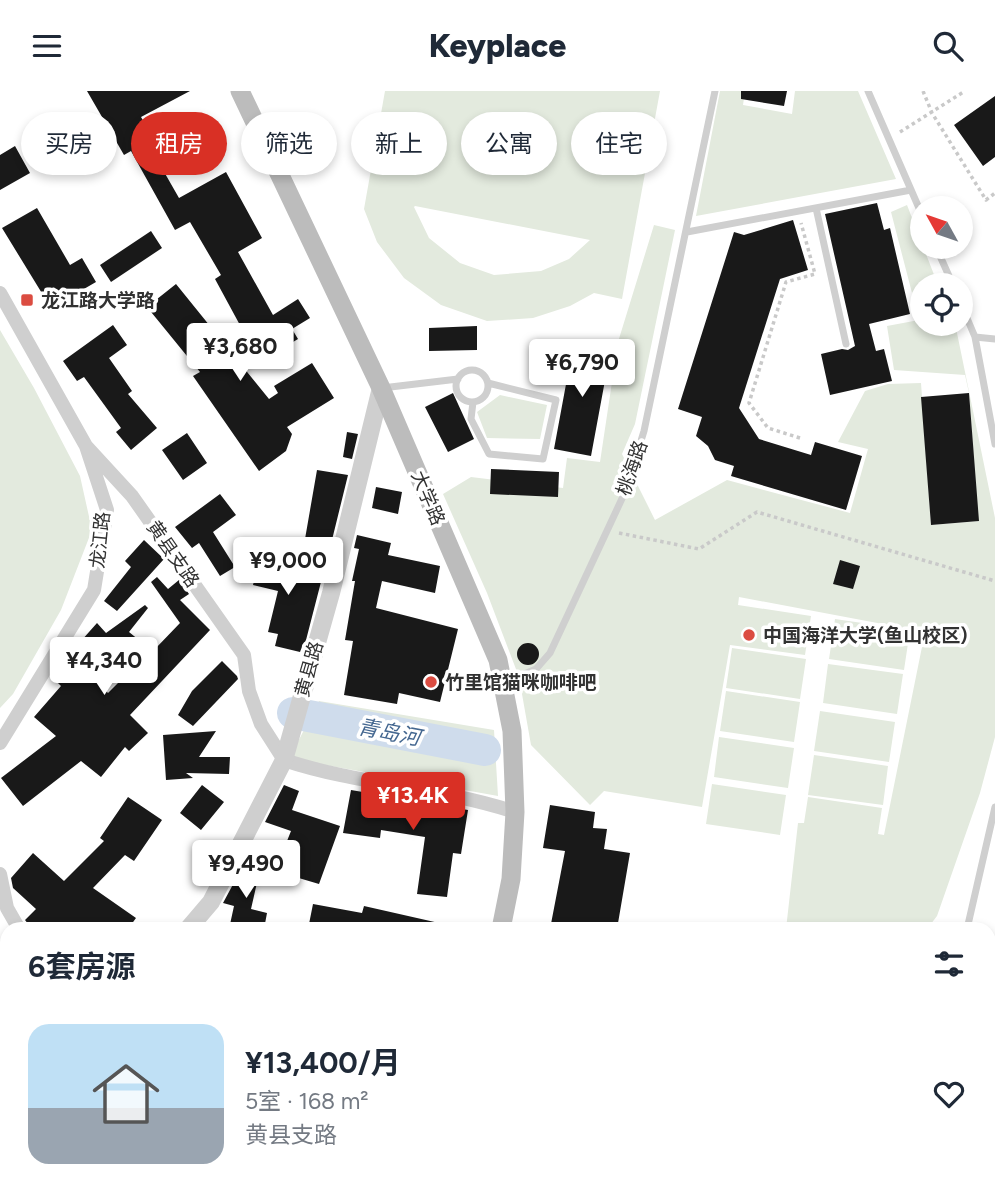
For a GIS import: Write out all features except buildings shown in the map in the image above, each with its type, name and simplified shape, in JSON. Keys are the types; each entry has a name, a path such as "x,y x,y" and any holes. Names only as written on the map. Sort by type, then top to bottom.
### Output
{"main road":[{"name":"大学路","path":"240,91 381,388 498,660 512,731 515,812 511,879 502,922"}],"street":[{"name":"龙江路","path":"0,293 86,446 107,509 94,590 0,743"},
{"name":"黄县路","path":"194,922 211,902 284,759 331,593 381,388"},
{"name":"黄县支路","path":"86,446 132,496 244,655 249,691 261,724 284,759"},
{"path":"284,759 322,773 482,801 515,812"},
{"path":"0,874 7,908 15,922"}],"lane":[{"name":"桃海路","path":"503,683 536,669 550,653 626,490 644,431 715,91"},
{"path":"868,91 914,196"},
{"path":"687,232 911,190"},
{"path":"816,208 846,344"},
{"path":"973,332 995,444"},
{"path":"975,337 995,339"},
{"path":"475,370 484,374 488,383 487,393 479,401 473,402 459,395 456,384 465,372 475,370"},
{"path":"381,388 458,379"},
{"path":"473,402 471,419 489,454 543,459 556,400 488,383"},
{"path":"969,922 995,807"}],"path":[{"path":"923,91 932,113 986,200 995,193"},
{"path":"889,139 965,91"},
{"path":"797,211 815,274 786,282 750,403 768,428 800,438"},
{"path":"607,531 699,549 757,512 995,581"}],"shaded area":[{"path":"385,91 660,91 656,112 571,112 571,175 645,175 622,299 594,293 570,306 533,318 487,321 441,305 404,278 377,242 364,209 370,175 447,175 447,112 381,112","holes":["414,207 590,240 569,259 541,271 494,275 460,263 429,238"]},
{"path":"720,91 745,91 743,105 792,114 795,91 858,91 896,179 696,216"},
{"path":"907,205 910,213 910,259 928,259 933,273 910,273 910,285 891,212"},
{"path":"654,225 675,230 635,424 622,454 655,520 727,480 850,513 868,449 838,442 865,391 888,384 921,383 931,525 978,521 969,393 965,375 894,370 887,326 910,322 910,336 958,336 995,518 995,737 980,793 937,916 932,922 787,922 798,823 804,823 808,797 882,808 878,834 884,835 925,632 739,597 738,605 811,616 805,655 730,645 702,807 604,791 590,805 531,745 519,677 487,593 443,494 471,477 563,488 567,458 600,462 618,342"},
{"path":"0,330 80,476 92,530 61,610 13,694 0,708"},
{"path":"500,395 547,405 540,439 487,438 477,412"},
{"path":"835,619 910,630 904,670 829,659"},
{"path":"732,648 806,659 800,699 726,688"},
{"path":"828,664 903,674 897,714 823,703"},
{"path":"726,691 800,702 794,742 720,731"},
{"path":"319,701 494,730 498,796 290,757"},
{"path":"820,711 895,722 889,762 814,751"},
{"path":"719,737 794,748 788,788 714,777"},
{"path":"814,755 888,766 883,805 808,795"},
{"path":"712,784 786,795 780,835 706,824"}],"waterway":[{"name":"青岛河","path":"293,713 485,750"}],"place":[{"name":"龙江路大学路","path":"27,300"},
{"name":"中国海洋大学(鱼山校区)","path":"749,635"},
{"name":"竹里馆猫咪咖啡吧","path":"431,682"}]}
